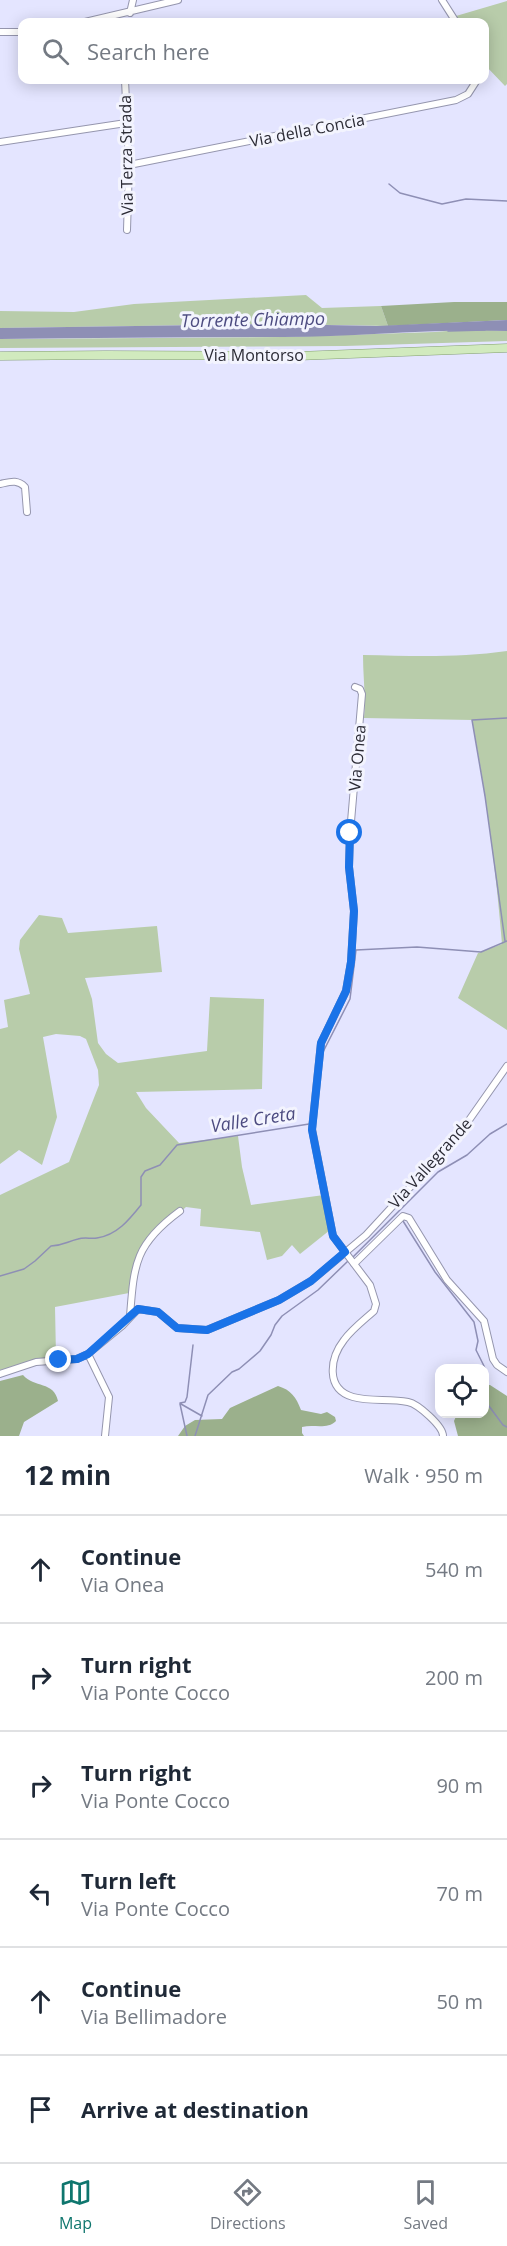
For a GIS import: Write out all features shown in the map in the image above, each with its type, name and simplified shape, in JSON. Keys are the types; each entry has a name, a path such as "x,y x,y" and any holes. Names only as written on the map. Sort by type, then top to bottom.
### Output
{"main road":[{"name":"Via Montorso","path":"0,356 127,354 297,356 507,348"}],"street":[{"path":"126,18 133,0"},
{"path":"106,18 178,0"},
{"path":"442,0 453,18"},
{"path":"0,32 18,32"},
{"name":"Via Terza Strada","path":"125,84 129,165 127,230"},
{"name":"Via della Concia","path":"129,165 456,100 468,94 474,84"},
{"path":"0,142 126,123"},
{"path":"0,484 10,481 20,482 25,487 27,512"},
{"name":"Via Onea","path":"355,687 360,689 362,694 350,833 349,867 354,911 351,962 346,991 321,1043 312,1130 333,1236 370,1286 376,1308 342,1342 332,1369 335,1384 339,1390 353,1397 412,1403 439,1424 442,1436"},
{"name":"Via Vallegrande","path":"130,1317 138,1309 147,1309 158,1312 177,1328 207,1330 279,1300 311,1281 347,1254 460,1133 507,1066"},
{"path":"0,1374 36,1362 77,1359 95,1349 130,1317 132,1276 138,1257 158,1229 180,1211"},
{"path":"353,1263 401,1218 410,1218 447,1280 484,1321 494,1359 497,1365 507,1372"},
{"path":"88,1354 109,1397 105,1436"}],"green space":[{"path":"507,1 507,84 505,86 489,69 489,18 457,18 456,16"},
{"path":"306,295 322,308 381,306 388,326 276,324 0,328 0,311 74,312 134,304"},
{"path":"507,302 507,320 388,326 381,306"},
{"path":"471,329 507,331 507,341 345,346 0,348 0,339 283,337"},
{"path":"507,651 507,1030 458,998 478,953 502,944 490,832 472,720 364,718 363,655 453,656"},
{"path":"39,915 62,918 68,933 157,926 162,972 85,978 92,999 98,1043 106,1054 118,1063 207,1051 210,997 264,999 262,1089 136,1092 146,1108 179,1143 238,1136 242,1167 251,1205 324,1195 330,1230 300,1254 292,1245 282,1256 267,1260 260,1232 200,1226 201,1209 186,1207 155,1235 137,1263 129,1293 55,1307 56,1356 0,1370 0,1195 69,1162 99,1085 98,1070 86,1039 80,1036 56,1034 43,1037 57,1117 42,1165 19,1150 0,1164 0,1029 8,1027 4,1000 30,994 19,949 20,940"},
{"path":"23,1375 33,1382 48,1387 56,1395 58,1401 24,1422 19,1436 0,1436 0,1381"},
{"path":"489,1385 507,1396 507,1436 458,1436 455,1418 489,1418"},
{"path":"278,1386 293,1395 301,1410 321,1414 327,1412 335,1417 336,1421 324,1426 302,1427 304,1436 178,1436 185,1426 195,1420 222,1419 230,1408"}],"water":[{"path":"507,320 507,331 311,337 0,339 0,328 276,324 377,326"}],"waterway":[{"path":"389,184 400,193 442,204 466,199 507,201"},
{"name":"Torrente Chiampo","path":"448,331 485,330"},
{"path":"505,941 472,720 507,718"},
{"name":"Valle Creta","path":"323,1052 350,999 356,950 417,947 481,952 507,941"},
{"name":"Valle Creta","path":"0,1276 24,1269 51,1246 80,1238 104,1236 117,1230 141,1205 141,1177 145,1171 160,1165 177,1145 309,1124"},
{"path":"352,1258 438,1172 467,1155 490,1134 507,1124"},
{"path":"403,1221 435,1272 474,1322 478,1341 476,1350 485,1368 486,1402 507,1427"},
{"path":"195,1436 208,1395 232,1372 239,1369 260,1351 282,1316 318,1290 348,1261"},
{"path":"180,1403 185,1402 187,1397 193,1345"},
{"path":"180,1404 187,1436"},
{"path":"181,1404 202,1416"}],"route":[{"path":"59,1360 77,1359 88,1354 122,1326 138,1309 158,1312 177,1328 207,1330 279,1300 311,1281 345,1252 333,1236 312,1130 321,1043 346,991 351,962 354,911 349,867 350,833"}]}
